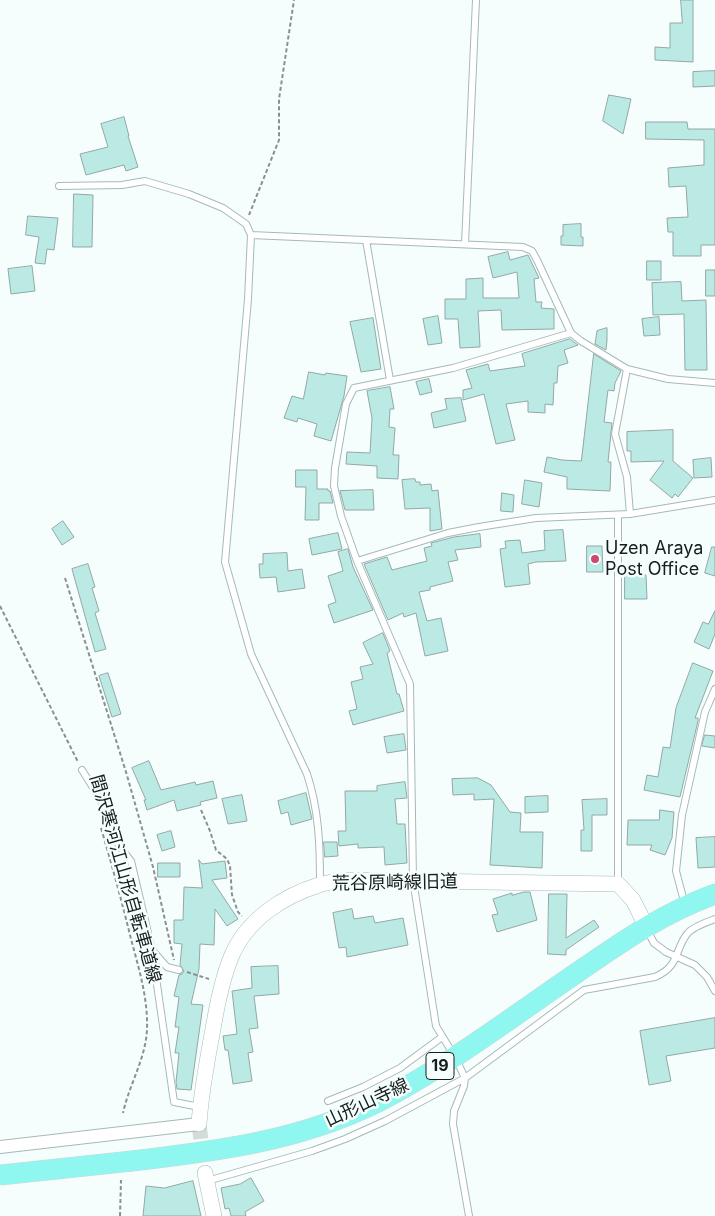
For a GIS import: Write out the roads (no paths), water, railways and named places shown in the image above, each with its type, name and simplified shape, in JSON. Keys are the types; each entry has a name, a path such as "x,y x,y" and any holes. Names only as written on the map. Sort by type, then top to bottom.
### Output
{"main road":[{"name":"山形山寺線","path":"0,1175 215,1151 286,1137 331,1122 377,1102 455,1057 646,926 685,905 715,894"}],"street":[{"name":"荒谷原崎線旧道","path":"199,1124 208,1055 223,983 232,954 251,926 272,907 302,891 320,885 349,880 618,884"},
{"path":"618,884 633,900 646,926"},
{"path":"0,1147 199,1124"},
{"path":"206,1177 214,1216"}],"lane":[{"path":"465,244 476,0"},
{"path":"59,186 122,185 145,181 189,194 223,208 246,224 251,235 248,300 226,562 251,654 307,774 313,792 320,839 320,885"},
{"path":"251,235 524,247 532,251 570,334 627,369 668,379 715,383"},
{"path":"366,240 390,380"},
{"path":"469,1216 453,1124 454,1111 464,1086 465,1078 436,1026 413,880 410,684 357,561 341,516 334,486 335,468 346,404 354,388 453,368 570,334"},
{"path":"627,369 615,434 627,477 630,514"},
{"path":"357,561 448,533 479,527 536,518 630,514 715,500"},
{"path":"618,515 618,884"},
{"path":"685,905 676,871 682,815 705,712 715,689"},
{"path":"82,770 100,799 119,846 131,862 152,950 174,1102 200,1107"},
{"path":"206,1177 312,1150 345,1139 385,1121 465,1078 584,990 655,977 664,973 677,957 688,932 715,918"},
{"path":"646,926 654,943 666,952 695,965 707,977 715,991"},
{"path":"152,950 167,967 179,970"},
{"path":"328,1101 363,1087 400,1068 442,1037"}],"tunnel":[{"path":"199,1124 205,1173"}],"place":[{"name":"Uzen Araya Post Office","path":"595,559"}]}
